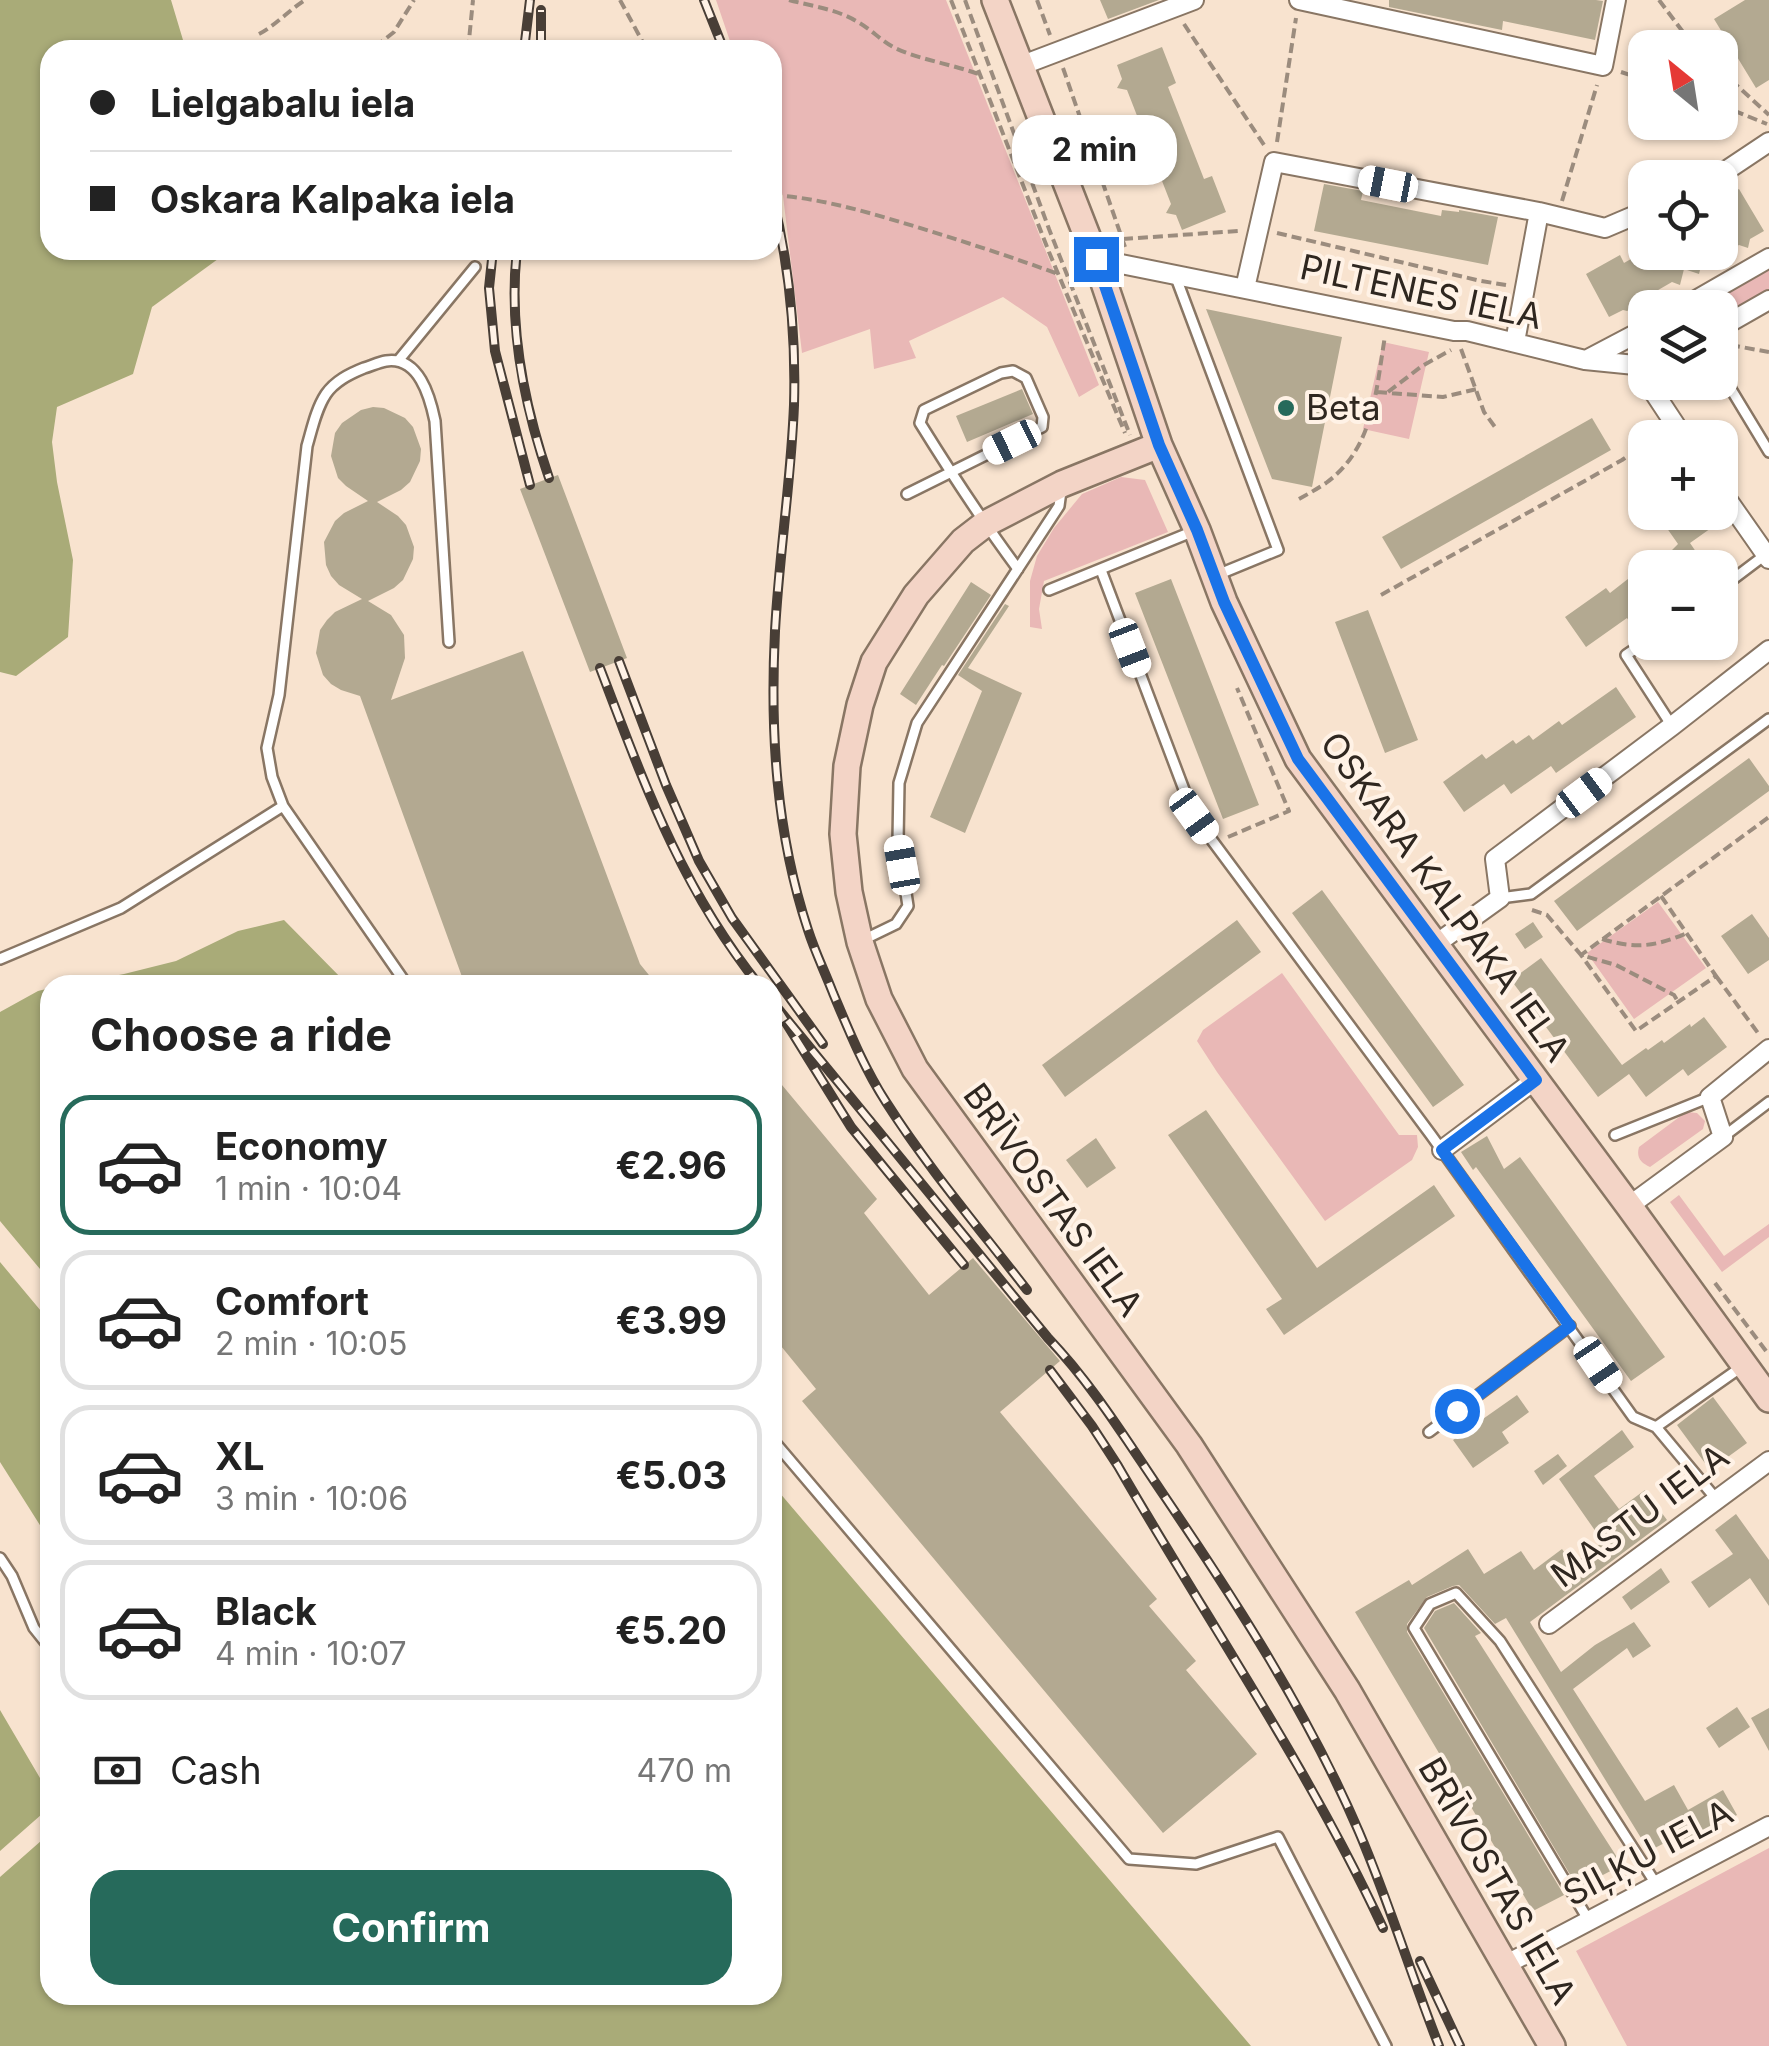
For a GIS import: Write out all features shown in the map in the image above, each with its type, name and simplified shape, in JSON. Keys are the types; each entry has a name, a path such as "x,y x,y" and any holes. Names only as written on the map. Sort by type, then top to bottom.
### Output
{"street":[{"path":"1020,66 1166,6 1194,0"},
{"path":"1299,0 1603,66 1616,0"},
{"name":"OSKARA KALPAKA IELA","path":"988,4 1020,66 1096,259 1148,450 1197,530 1224,602 1298,759 1769,1399"},
{"path":"1738,163 1769,142"},
{"path":"1274,162 1605,228 1628,218"},
{"name":"PILTENES IELA","path":"1245,288 1274,162"},
{"path":"1515,342 1525,288 1548,214"},
{"path":"1713,290 1769,258"},
{"name":"PILTENES IELA","path":"1096,259 1515,342 1628,370"},
{"path":"1738,318 1769,300"},
{"name":"PILTENES IELA","path":"1584,360 1628,338"},
{"name":"BRĪVOSTAS IELA","path":"1148,450 1062,484 984,524 946,558 916,595 874,662 847,766 843,834 849,892 860,942 879,999 915,1068 1200,1462 1347,1690 1552,2046"},
{"path":"1738,515 1767,556 1769,577"},
{"path":"1436,944 1500,898 1495,859 1769,650"},
{"path":"1629,1206 1723,1137 1710,1097 1764,1041"},
{"path":"1442,1150 1536,1080"},
{"name":"MASTU IELA","path":"1549,1624 1769,1461"},
{"name":"SIĻĶU IELA","path":"1505,1965 1769,1826"}],"lane":[{"path":"398,361 474,266"},
{"path":"1174,273 1278,550 1215,576"},
{"path":"400,975 284,806 272,777 267,748 279,695 307,446 324,396 337,382 385,360 409,366 418,375 436,421 449,642"},
{"path":"908,494 951,472 1042,428 1043,417 1026,378 1013,370 1000,373 924,410 920,422 951,472 984,524 1018,569"},
{"path":"1737,400 1769,452"},
{"path":"860,942 896,924 908,906 898,841 899,783 916,724 1059,506 1062,484"},
{"path":"1049,590 1197,530"},
{"path":"1738,576 1767,556"},
{"path":"1100,570 1194,816 1442,1150 1633,1417 1656,1428 1717,1500"},
{"path":"1629,660 1672,726"},
{"path":"1500,898 1531,894 1769,719"},
{"path":"0,959 121,908 284,806"},
{"path":"1615,1135 1710,1097"},
{"path":"1723,1137 1769,1102"},
{"path":"1429,1432 1570,1326"},
{"path":"1656,1428 1744,1365"},
{"path":"782,1451 1129,1859 1196,1864 1278,1836 1386,2046"},
{"path":"0,1558 40,1636"},
{"path":"1589,1921 1414,1628 1430,1604 1456,1593 1500,1641 1657,1885"}],"path":[{"path":"259,34 305,0"},
{"path":"384,40 394,32 414,0"},
{"path":"469,40 473,0"},
{"path":"620,0 642,40"},
{"path":"789,0 856,20 892,46 916,56 981,75"},
{"path":"951,0 969,10"},
{"path":"951,0 1058,274 1124,430 1148,450"},
{"path":"965,0 1049,229 1148,450"},
{"path":"1036,0 1131,266"},
{"path":"1274,162 1299,0"},
{"path":"1659,0 1682,30"},
{"path":"957,16 988,4"},
{"path":"1166,6 1187,27 1274,162"},
{"path":"1548,214 1603,66 1628,74"},
{"path":"1738,87 1769,115"},
{"path":"1738,112 1769,124"},
{"path":"782,196 871,213 1058,274"},
{"path":"1123,239 1259,230 1525,288"},
{"path":"1299,499 1328,482 1358,448 1370,423 1388,317"},
{"path":"1387,393 1422,366 1460,346 1484,412 1495,427"},
{"path":"1738,347 1769,352"},
{"path":"1376,392 1443,396 1477,389"},
{"path":"1381,595 1628,456"},
{"path":"1214,843 1289,811 1232,676"},
{"path":"1581,954 1769,816"},
{"path":"1661,896 1764,1041"},
{"path":"1500,898 1547,915 1581,954 1636,1031 1716,976"},
{"path":"1602,939 1624,946 1649,946 1687,934"},
{"path":"1581,954 1616,964 1674,995 1678,1002"},
{"path":"1715,1283 1769,1354"}],"shaded area":[{"path":"0,0 171,0 183,40 40,40 40,260 217,260 152,307 133,374 57,407 52,442 73,560 68,637 16,676 0,672"},
{"path":"716,0 946,0 1099,385 1079,397 1047,327 1003,297 909,341 916,358 874,369 870,329 802,353 782,193 782,40 730,40"},
{"path":"1769,266 1769,292 1738,310 1738,290 1726,290"},
{"path":"1383,342 1429,352 1409,439 1363,429"},
{"path":"1121,477 1145,480 1168,532 1044,581 1039,609 1042,629 1030,627 1030,581 1037,556 1082,494"},
{"path":"1658,902 1706,968 1634,1019 1587,953"},
{"path":"284,920 338,975 119,975 176,961 238,931"},
{"path":"1282,973 1399,1135 1417,1135 1418,1147 1412,1160 1325,1221 1197,1041 1203,1030"},
{"path":"38,991 40,1525 0,1462 0,1012"},
{"path":"1686,1112 1697,1113 1705,1121 1703,1129 1650,1167 1642,1162 1639,1147"},
{"path":"1679,1195 1724,1256 1769,1224 1769,1237 1722,1272 1670,1202"},
{"path":"782,1496 1251,2046 0,2046 0,1710 40,1778 40,2005 782,2005"},
{"path":"1769,1848 1769,2046 1627,2046 1576,1951"}],"pier":[{"path":"0,1221 40,1269 40,1310 0,1262"},
{"path":"40,1816 40,1842 0,1877 0,1851"}],"building":[{"path":"1100,0 1159,0 1108,19"},
{"path":"1389,0 1603,1 1595,40 1503,21 1502,30 1389,7"},
{"path":"1745,0 1769,0 1769,80 1756,88 1738,58 1738,30 1721,30 1714,19"},
{"path":"1162,47 1176,83 1168,87 1204,179 1212,176 1226,212 1182,230 1176,215 1166,213 1171,204 1155,163 1146,160 1155,144 1137,140 1143,131 1127,90 1117,88 1122,79 1117,65"},
{"path":"1324,184 1363,191 1361,200 1441,216 1442,210 1459,210 1498,217 1488,265 1314,231"},
{"path":"1738,190 1764,231 1750,239 1748,248 1738,246"},
{"path":"1620,255 1624,263 1628,261 1628,270 1684,270 1680,285 1672,282 1658,290 1628,290 1628,310 1609,317 1586,274"},
{"name":"Beta","path":"1206,309 1342,337 1312,487 1272,479"},
{"path":"1022,389 1033,414 967,442 956,416"},
{"path":"384,408 405,418 421,449 410,482 377,502 406,525 414,547 403,580 368,601 391,615 404,635 405,658 391,700 523,651 640,964 649,975 461,975 360,696 331,684 323,675 316,653 320,630 327,620 362,599 331,576 324,542 335,521 368,501 338,478 331,456 335,433 361,410"},
{"path":"1592,418 1611,450 1401,569 1382,537"},
{"path":"558,475 627,658 590,672 520,489"},
{"path":"1668,530 1708,530 1690,543 1695,550 1672,550 1678,544"},
{"path":"1171,579 1259,805 1223,819 1135,593"},
{"path":"1628,579 1628,620 1586,647 1565,617 1606,588 1610,593"},
{"path":"971,582 991,595 916,705 900,694"},
{"path":"1005,604 1009,606 968,668 1022,693 965,833 930,817 982,691 958,675"},
{"path":"1368,610 1418,740 1385,753 1335,622"},
{"path":"1616,687 1636,717 1556,773 1551,766 1511,794 1504,784 1464,812 1443,782 1482,754 1486,759 1513,740 1516,744 1529,735 1533,740 1559,721 1562,725"},
{"path":"1749,758 1769,791 1577,931 1554,901"},
{"path":"1322,890 1464,1085 1433,1107 1292,913"},
{"path":"1752,914 1769,938 1769,960 1748,974 1721,936"},
{"path":"1237,920 1261,952 1065,1097 1042,1065"},
{"path":"1533,922 1543,937 1525,949 1515,934"},
{"path":"1541,958 1622,1065 1704,1017 1727,1047 1688,1076 1683,1069 1646,1097 1629,1074 1598,1097 1511,980"},
{"path":"782,1085 877,1199 864,1213 929,1295 973,1258 1060,1361 1000,1412 1157,1599 1149,1606 1196,1661 1186,1670 1257,1754 1163,1833 802,1401 816,1389 782,1347"},
{"path":"1206,1110 1317,1268 1434,1185 1455,1216 1284,1335 1266,1309 1282,1299 1168,1135"},
{"path":"1487,1136 1504,1169 1520,1157 1665,1357 1631,1381 1476,1167 1473,1170 1461,1152"},
{"path":"1096,1138 1116,1168 1087,1188 1066,1160"},
{"path":"1517,1395 1529,1412 1502,1432 1509,1443 1473,1468 1453,1440"},
{"path":"1713,1397 1747,1443 1710,1470 1677,1425"},
{"path":"1622,1430 1634,1447 1594,1476 1619,1509 1645,1490 1667,1520 1530,1622 1561,1672 1595,1645 1634,1622 1651,1646 1633,1658 1627,1648 1573,1689 1645,1801 1674,1785 1688,1810 1723,1790 1737,1815 1685,1844 1680,1835 1649,1851 1506,1618 1495,1624 1459,1585 1427,1597 1407,1624 1407,1632 1564,1895 1533,1911 1355,1612 1409,1580 1412,1585 1468,1549 1484,1574 1521,1551 1534,1570 1562,1549 1573,1564 1603,1542 1559,1479"},
{"path":"1558,1454 1567,1466 1543,1485 1534,1471"},
{"path":"1736,1514 1769,1560 1769,1606 1750,1578 1709,1608 1691,1582 1733,1554 1715,1530"},
{"path":"1661,1568 1670,1582 1631,1610 1622,1597"},
{"path":"1454,1603 1481,1633 1475,1636 1622,1865 1578,1888 1424,1628 1435,1611"},
{"path":"1737,1707 1750,1727 1719,1748 1706,1728"},
{"path":"1769,1708 1769,1751 1751,1718"}],"railway":[{"path":"525,40 530,0"},
{"path":"704,0 720,40"},
{"path":"541,10 541,40"},
{"path":"782,244 792,326 794,405 775,631 774,707 782,819 797,893 817,954 878,1089 936,1174 1027,1290"},
{"path":"492,260 489,288 495,351 530,485"},
{"path":"516,260 520,366 549,478"},
{"path":"619,661 699,861 732,918 773,975"},
{"path":"600,668 649,793 686,872 707,911 752,975"},
{"path":"782,987 823,1044"},
{"path":"782,1014 1094,1393 1242,1615 1339,1787 1439,2046"},
{"path":"782,1016 851,1127 964,1265"},
{"path":"1050,1370 1118,1466 1256,1694 1354,1868 1383,1928"},
{"path":"1420,1961 1460,2046"}],"place":[{"name":"Beta","path":"1286,408"}],"route":[{"path":"1096,259 1159,445 1224,602 1298,759 1536,1080 1442,1150 1570,1326 1457,1411"}]}
